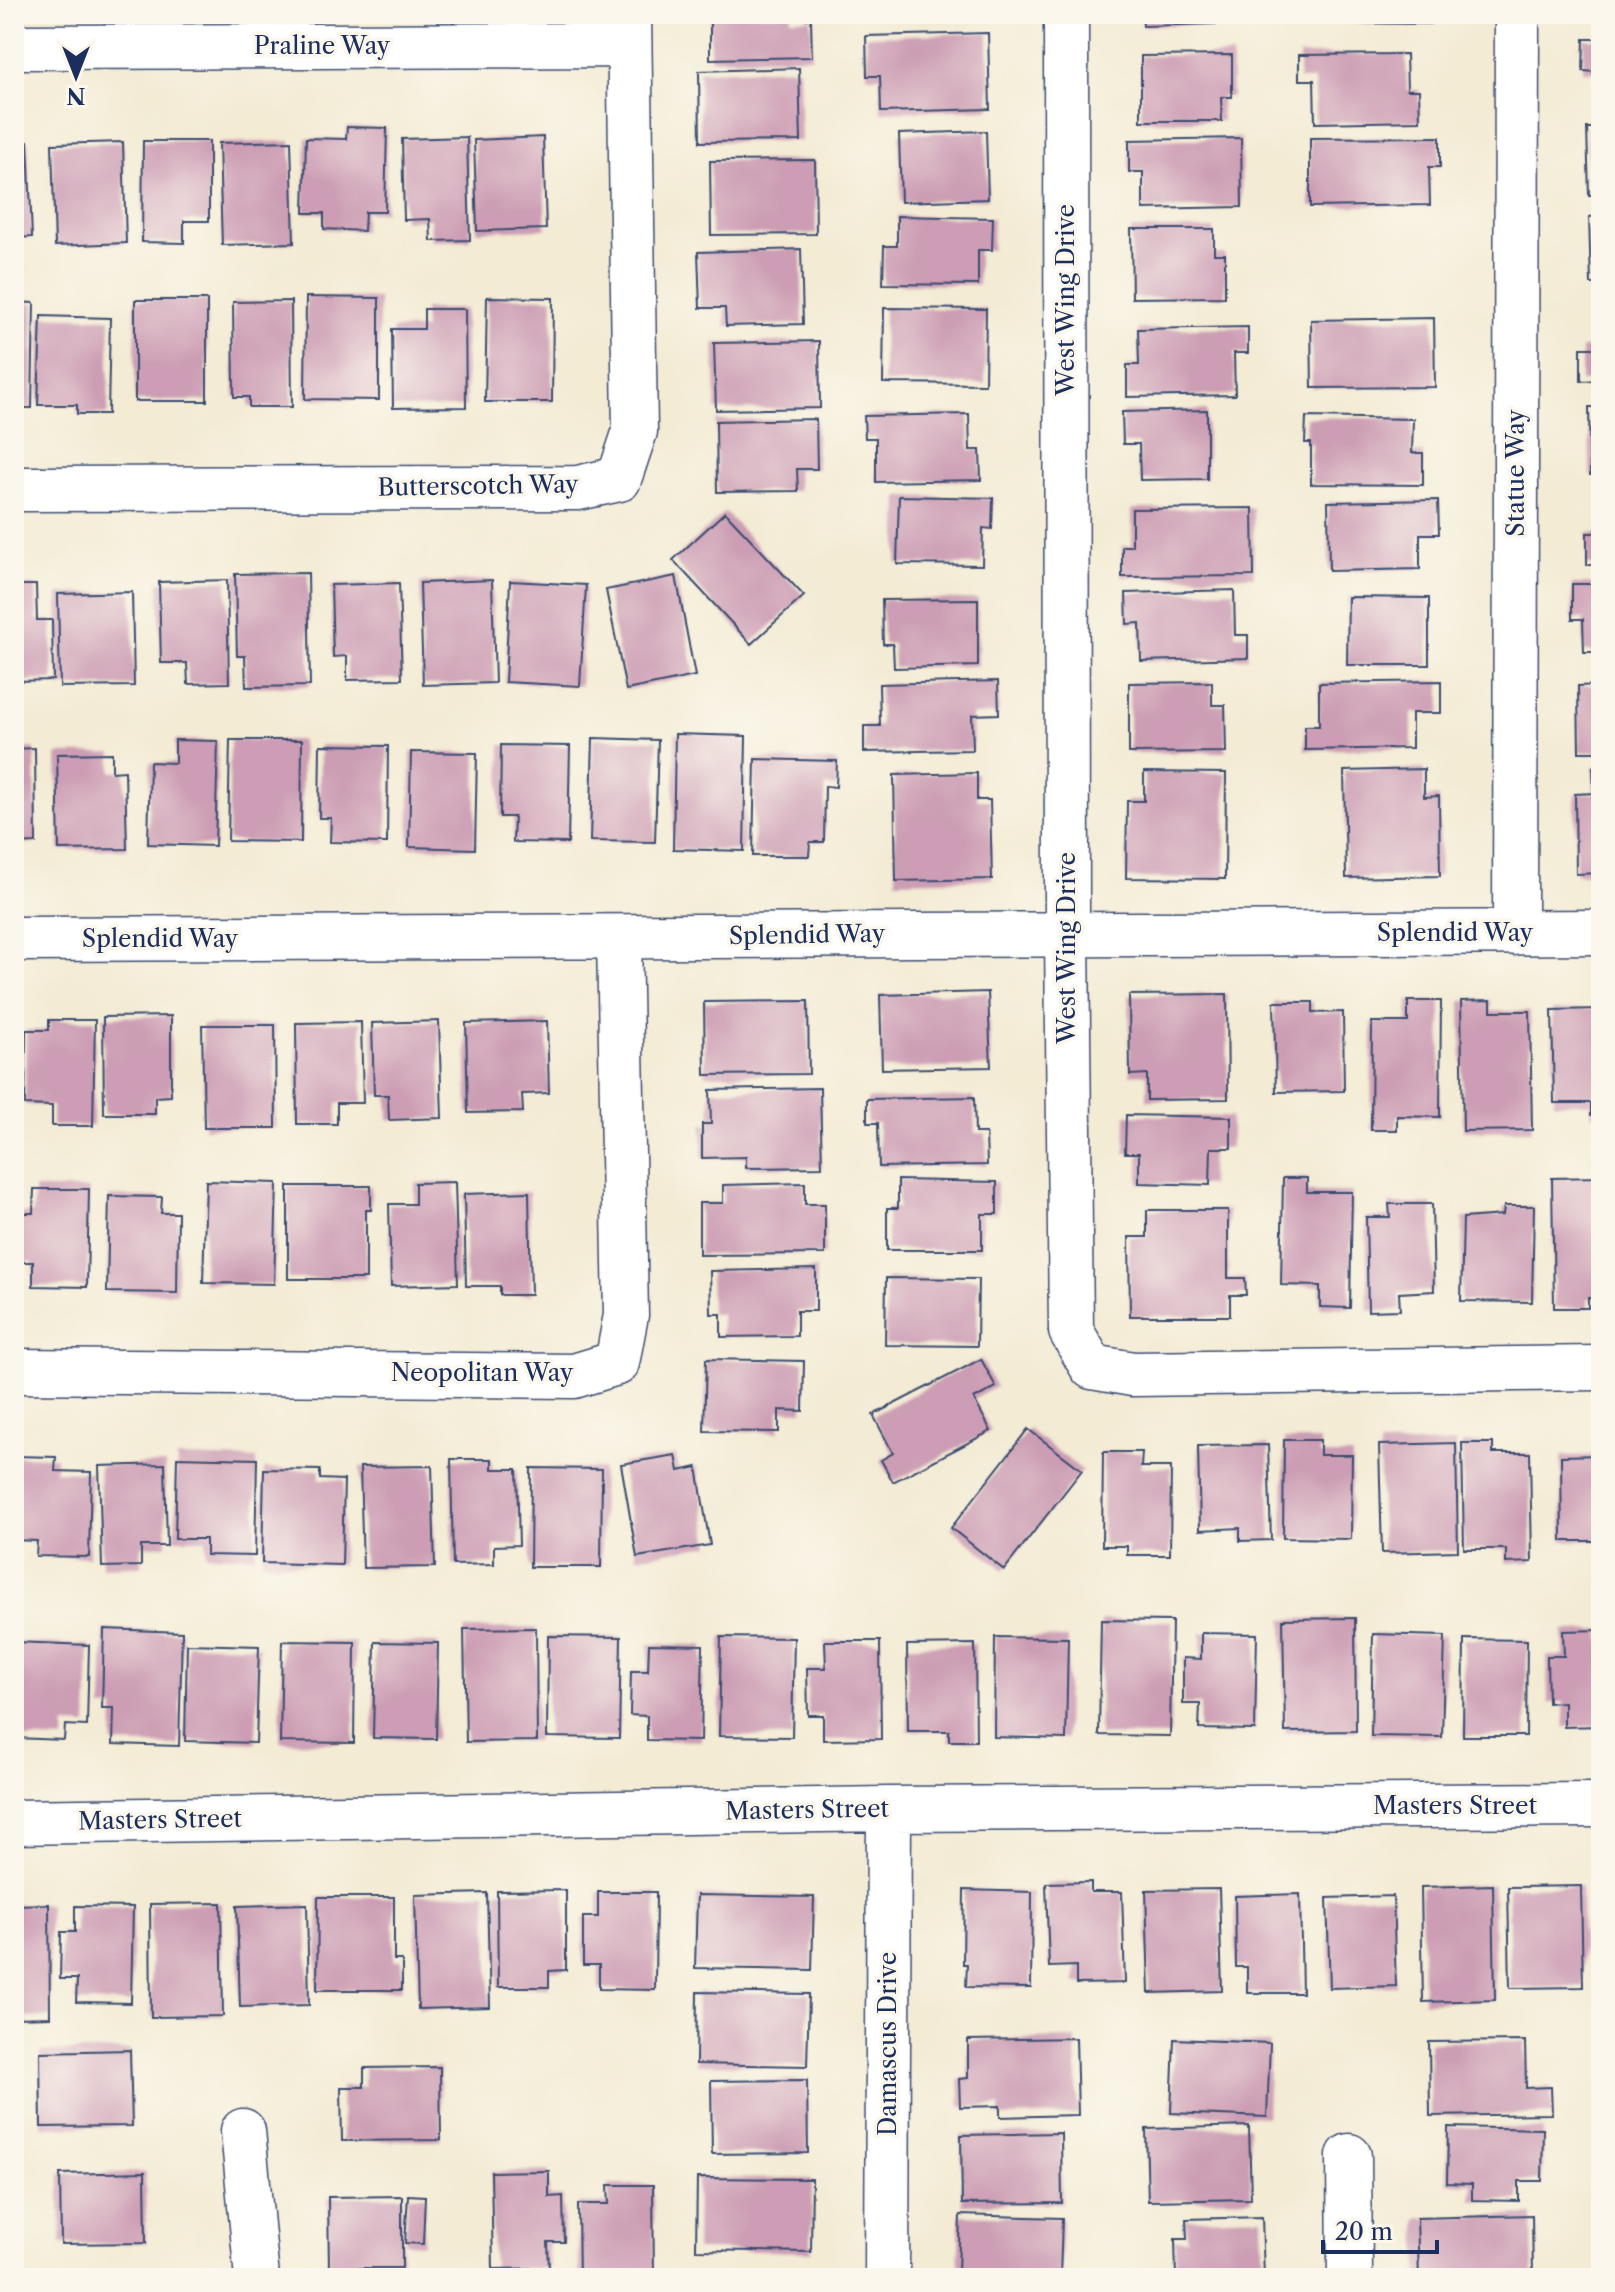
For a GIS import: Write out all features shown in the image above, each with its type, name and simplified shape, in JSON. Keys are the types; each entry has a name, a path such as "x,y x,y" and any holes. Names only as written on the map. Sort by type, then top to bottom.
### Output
{"street":[{"name":"West Wing Drive","path":"1066,14 1067,933 1071,1331 1092,1367 1133,1374 1601,1368"},
{"name":"Statue Way","path":"1515,933 1517,14"},
{"name":"Praline Way","path":"32,36 629,29"},
{"name":"Butterscotch Way","path":"14,489 578,488 619,479 635,431 629,29"},
{"name":"Splendid Way","path":"14,939 1601,932"},
{"name":"Neopolitan Way","path":"14,1371 574,1376 617,1363 626,1315 619,937"},
{"name":"Masters Street","path":"14,1822 889,1809 1601,1805"},
{"name":"Damascus Drive","path":"887,2278 889,1809"},
{"path":"243,2131 257,2278"},
{"path":"1349,2156 1350,2278"}],"building":[{"path":"710,14 791,14 791,19 811,19 812,57 710,59"},
{"path":"1142,14 1216,14 1216,24 1143,26"},
{"path":"1347,14 1430,14 1430,24 1347,23"},
{"path":"988,33 990,109 881,112 880,76 867,76 866,36"},
{"path":"1584,39 1601,39 1601,107 1596,107 1596,72 1583,71"},
{"path":"1406,54 1407,90 1419,90 1420,121 1315,123 1314,80 1299,80 1299,55"},
{"path":"1232,55 1232,97 1221,97 1222,121 1141,121 1141,56"},
{"path":"799,68 801,141 700,142 699,71"},
{"path":"347,127 387,128 385,212 365,212 364,231 324,229 324,213 304,213 306,138 346,139"},
{"path":"1587,128 1601,128 1601,195 1589,195"},
{"path":"986,131 988,199 901,202 899,134"},
{"path":"467,137 470,240 431,241 430,219 404,220 402,139"},
{"path":"543,137 546,229 477,231 474,140"},
{"path":"1440,137 1440,167 1429,167 1430,205 1310,207 1310,138"},
{"path":"1241,138 1242,207 1143,209 1143,172 1129,172 1129,140"},
{"path":"28,141 32,237 14,238 14,142"},
{"path":"143,141 209,141 209,221 184,221 184,243 142,242"},
{"path":"291,141 294,243 222,245 219,143"},
{"path":"123,142 126,243 55,246 52,144"},
{"path":"815,160 816,234 711,235 710,161"},
{"path":"897,216 993,218 992,250 978,250 978,285 883,284 884,246 897,246"},
{"path":"1601,216 1601,284 1591,284 1589,217"},
{"path":"1131,229 1214,229 1214,254 1225,254 1225,297 1132,298"},
{"path":"801,249 803,324 726,326 725,308 700,308 698,252"},
{"path":"306,297 379,298 379,400 305,399"},
{"path":"487,297 553,298 552,402 485,402"},
{"path":"135,300 207,300 207,401 135,401"},
{"path":"291,301 292,407 249,407 249,397 234,397 233,302"},
{"path":"14,302 34,303 32,408 14,408"},
{"path":"884,308 986,309 985,384 883,383"},
{"path":"424,309 465,309 466,407 393,408 392,329 424,329"},
{"path":"1596,313 1601,313 1601,380 1581,381 1581,348 1597,348"},
{"path":"41,316 110,318 108,414 77,414 77,405 38,405"},
{"path":"1434,318 1435,387 1312,388 1311,320"},
{"path":"1248,327 1248,353 1234,353 1235,395 1127,397 1127,365 1139,365 1138,329"},
{"path":"819,341 820,408 716,410 714,343"},
{"path":"1589,407 1601,407 1601,475 1590,475"},
{"path":"1207,410 1207,479 1140,480 1139,444 1123,444 1122,412"},
{"path":"969,414 970,450 980,450 981,480 876,482 876,438 865,438 864,416"},
{"path":"1306,417 1413,419 1412,453 1423,453 1423,485 1311,484 1311,443 1305,443"},
{"path":"816,419 817,469 797,469 798,491 717,492 716,421"},
{"path":"899,496 993,498 992,529 983,528 982,565 897,564"},
{"path":"1438,500 1439,534 1420,534 1420,569 1329,571 1328,502"},
{"path":"1253,508 1254,576 1122,577 1122,546 1132,546 1132,509"},
{"path":"725,512 804,596 751,644 673,560"},
{"path":"1587,533 1601,533 1601,565 1587,565"},
{"path":"308,573 310,686 246,687 245,656 237,656 235,574"},
{"path":"676,576 695,676 626,690 606,590"},
{"path":"227,580 229,683 188,684 187,663 161,663 159,582"},
{"path":"492,580 495,683 423,685 420,583"},
{"path":"510,581 586,585 580,686 505,682"},
{"path":"399,583 402,679 347,680 347,656 333,657 331,585"},
{"path":"1572,584 1601,584 1601,652 1584,652 1583,619 1572,619"},
{"path":"14,585 36,585 37,620 52,620 53,680 14,681"},
{"path":"1234,590 1235,635 1248,635 1248,658 1141,661 1140,623 1127,624 1126,593"},
{"path":"132,592 134,686 60,687 58,594"},
{"path":"1348,597 1429,598 1429,665 1347,665"},
{"path":"978,599 978,666 894,668 893,644 883,644 882,600"},
{"path":"998,681 999,714 972,715 973,750 864,752 864,726 880,726 879,684"},
{"path":"1441,681 1441,713 1412,713 1412,748 1305,750 1305,726 1319,726 1319,683"},
{"path":"1212,682 1212,705 1225,705 1226,752 1129,753 1129,683"},
{"path":"1601,685 1601,752 1579,752 1578,686"},
{"path":"675,734 746,736 744,851 673,849"},
{"path":"593,738 658,740 655,842 590,841"},
{"path":"175,740 218,741 215,846 148,844 150,762 175,763"},
{"path":"230,740 302,740 301,842 228,841"},
{"path":"320,745 388,746 387,843 330,842 331,818 319,818"},
{"path":"501,745 570,746 568,843 513,842 514,817 500,817"},
{"path":"35,748 36,843 14,844 14,749"},
{"path":"411,752 477,753 475,849 409,847"},
{"path":"112,753 112,772 125,771 127,849 59,850 57,754"},
{"path":"755,759 837,761 836,787 825,786 824,842 810,842 809,856 753,856"},
{"path":"1593,767 1601,767 1601,873 1576,874 1575,794 1594,793"},
{"path":"1424,769 1424,797 1439,796 1440,876 1346,878 1344,771"},
{"path":"1144,772 1226,773 1225,879 1126,878 1127,801 1144,801"},
{"path":"977,773 977,800 990,800 992,879 896,881 894,775"},
{"path":"988,992 991,1067 882,1069 880,995"},
{"path":"1227,994 1228,1099 1147,1100 1147,1074 1130,1075 1129,995"},
{"path":"1491,1000 1491,1011 1530,1011 1532,1130 1463,1131 1461,1001"},
{"path":"808,1001 809,1074 705,1075 704,1002"},
{"path":"1408,1001 1441,1001 1440,1117 1397,1116 1397,1130 1371,1130 1372,1022 1408,1022"},
{"path":"1274,1002 1313,1002 1313,1013 1343,1012 1344,1091 1276,1092"},
{"path":"1601,1009 1601,1115 1591,1115 1591,1103 1554,1103 1552,1010"},
{"path":"171,1016 171,1096 155,1097 155,1114 104,1114 103,1017"},
{"path":"49,1020 95,1020 93,1126 52,1126 52,1106 25,1105 26,1030 49,1030"},
{"path":"439,1021 442,1118 389,1120 388,1095 374,1095 372,1023"},
{"path":"547,1021 549,1093 522,1094 523,1112 468,1113 466,1023"},
{"path":"361,1022 363,1103 337,1103 337,1124 297,1124 296,1023"},
{"path":"202,1025 275,1025 276,1128 204,1128"},
{"path":"820,1088 822,1167 746,1168 746,1157 702,1158 702,1124 711,1124 710,1090"},
{"path":"974,1097 975,1133 986,1133 987,1165 879,1167 878,1123 867,1123 867,1099"},
{"path":"1126,1115 1231,1117 1231,1148 1211,1148 1210,1185 1139,1183 1139,1153 1125,1153"},
{"path":"1601,1177 1601,1298 1588,1298 1588,1308 1554,1308 1552,1178"},
{"path":"1283,1178 1307,1178 1307,1192 1352,1192 1350,1308 1320,1307 1320,1286 1281,1285"},
{"path":"898,1180 997,1182 997,1214 982,1214 982,1250 887,1250 887,1208 898,1208"},
{"path":"206,1181 277,1183 274,1284 203,1283"},
{"path":"455,1182 458,1284 391,1286 389,1204 415,1204 415,1183"},
{"path":"805,1183 805,1204 825,1204 825,1254 699,1255 699,1203 723,1203 723,1185"},
{"path":"288,1186 371,1186 371,1210 366,1210 366,1279 288,1279"},
{"path":"34,1189 89,1189 87,1287 33,1286 33,1262 17,1262 18,1213 33,1213"},
{"path":"529,1192 531,1295 500,1295 500,1286 466,1286 464,1194"},
{"path":"109,1196 162,1197 161,1213 178,1213 177,1293 107,1292"},
{"path":"1389,1204 1432,1204 1434,1291 1399,1293 1400,1310 1368,1311 1366,1217 1390,1217"},
{"path":"1504,1206 1534,1206 1532,1302 1461,1301 1463,1218 1503,1215"},
{"path":"1147,1210 1228,1210 1228,1278 1245,1278 1246,1295 1230,1295 1230,1316 1130,1316 1129,1237 1147,1237"},
{"path":"816,1269 816,1311 797,1311 797,1336 721,1337 721,1314 711,1314 710,1271"},
{"path":"886,1278 978,1279 977,1346 885,1345"},
{"path":"706,1359 804,1361 803,1411 779,1410 779,1432 704,1431"},
{"path":"981,1359 996,1387 974,1399 991,1431 893,1482 881,1460 893,1453 873,1415"},
{"path":"1028,1429 1082,1470 1004,1570 951,1528"},
{"path":"1284,1440 1320,1440 1320,1455 1352,1455 1351,1539 1283,1538"},
{"path":"1456,1443 1458,1551 1382,1553 1379,1445"},
{"path":"1462,1443 1493,1443 1493,1453 1530,1453 1532,1562 1506,1563 1506,1549 1464,1549"},
{"path":"1268,1445 1271,1540 1240,1541 1240,1528 1200,1530 1198,1446"},
{"path":"1103,1452 1142,1452 1141,1467 1171,1467 1170,1555 1127,1555 1127,1546 1102,1546"},
{"path":"676,1455 679,1471 697,1467 710,1545 637,1557 621,1464"},
{"path":"1601,1455 1601,1541 1562,1541 1561,1456"},
{"path":"14,1456 56,1457 55,1471 91,1472 89,1557 36,1556 37,1541 14,1540"},
{"path":"177,1457 257,1459 255,1556 206,1555 206,1539 175,1539"},
{"path":"451,1459 492,1459 492,1469 517,1469 519,1545 494,1546 494,1564 453,1565"},
{"path":"165,1464 167,1546 141,1546 141,1566 102,1567 99,1466"},
{"path":"432,1466 435,1567 363,1568 360,1467"},
{"path":"531,1468 602,1469 601,1567 530,1567"},
{"path":"264,1469 320,1470 320,1479 344,1480 342,1565 262,1563"},
{"path":"1355,1618 1356,1731 1285,1732 1283,1619"},
{"path":"1101,1620 1172,1621 1170,1736 1099,1735"},
{"path":"536,1628 537,1741 466,1742 464,1629"},
{"path":"104,1629 182,1632 179,1746 113,1744 114,1708 102,1708"},
{"path":"1601,1630 1601,1726 1564,1727 1564,1702 1548,1703 1547,1656 1564,1656 1563,1631"},
{"path":"1201,1633 1257,1634 1255,1730 1199,1729 1200,1704 1183,1704 1183,1658 1201,1659"},
{"path":"1373,1634 1445,1636 1442,1737 1371,1736"},
{"path":"548,1636 621,1637 619,1738 547,1737"},
{"path":"721,1637 794,1638 792,1737 719,1736"},
{"path":"995,1637 1068,1638 1066,1739 994,1737"},
{"path":"1464,1639 1527,1640 1526,1736 1463,1736"},
{"path":"282,1641 355,1642 354,1743 280,1742"},
{"path":"825,1641 880,1641 881,1739 823,1740 823,1715 808,1715 807,1668 826,1668"},
{"path":"14,1642 89,1645 87,1726 65,1725 64,1740 14,1738"},
{"path":"375,1642 438,1643 436,1739 373,1738"},
{"path":"187,1644 259,1646 256,1743 185,1741"},
{"path":"649,1644 703,1645 701,1741 647,1740 647,1716 630,1715 631,1671 648,1671"},
{"path":"975,1644 976,1741 949,1741 949,1731 908,1731 907,1645"},
{"path":"1091,1882 1091,1892 1122,1892 1125,1983 1076,1984 1076,1966 1049,1967 1046,1883"},
{"path":"1493,1885 1495,2000 1423,2002 1421,1887"},
{"path":"1581,1886 1583,1987 1510,1988 1508,1887"},
{"path":"1219,1889 1222,1991 1149,1993 1146,1890"},
{"path":"566,1890 566,1970 549,1971 549,1987 498,1987 497,1891"},
{"path":"964,1890 1032,1892 1031,1988 966,1987 967,1964 963,1964"},
{"path":"598,1892 656,1892 655,1990 599,1989 599,1965 583,1965 583,1917 598,1917"},
{"path":"487,1893 490,2007 418,2009 415,1895"},
{"path":"1300,1894 1302,1993 1247,1993 1247,1967 1236,1967 1235,1896"},
{"path":"697,1895 814,1897 812,1970 695,1968"},
{"path":"1393,1896 1396,1986 1330,1988 1327,1898"},
{"path":"318,1897 394,1897 394,1960 402,1960 402,1990 317,1990"},
{"path":"221,1903 223,2016 151,2017 150,1904"},
{"path":"49,1904 50,2017 14,2018 14,1905"},
{"path":"307,1904 309,2005 240,2007 237,1906"},
{"path":"75,1906 133,1907 131,2003 76,2002 77,1979 60,1979 61,1932 75,1932"},
{"path":"697,1992 809,1994 807,2066 696,2064"},
{"path":"1076,2038 1078,2115 1000,2117 1000,2106 960,2107 959,2079 968,2078 968,2040"},
{"path":"1174,2039 1270,2043 1267,2117 1171,2113"},
{"path":"1525,2041 1526,2088 1551,2087 1552,2114 1430,2116 1429,2042"},
{"path":"130,2050 132,2126 41,2127 40,2052"},
{"path":"440,2067 441,2140 342,2141 341,2087 364,2087 364,2068"},
{"path":"807,2080 808,2153 712,2154 711,2081"},
{"path":"1249,2126 1251,2199 1148,2201 1146,2129"},
{"path":"1448,2127 1543,2129 1542,2181 1519,2181 1519,2201 1472,2200 1472,2184 1447,2183"},
{"path":"1061,2133 1062,2203 962,2204 961,2135"},
{"path":"549,2171 549,2197 563,2196 564,2242 548,2242 549,2268 493,2269 491,2172"},
{"path":"145,2172 146,2243 61,2244 60,2174"},
{"path":"697,2178 812,2179 811,2252 696,2250"},
{"path":"608,2185 653,2185 654,2278 579,2278 578,2204 609,2204"},
{"path":"408,2195 425,2196 423,2244 405,2243"},
{"path":"402,2196 402,2268 329,2268 328,2197"},
{"path":"960,2215 1062,2218 1060,2278 986,2278 986,2272 958,2272"},
{"path":"1532,2215 1533,2278 1419,2278 1417,2218"},
{"path":"1262,2217 1264,2278 1176,2278 1175,2239 1187,2239 1186,2219"}]}
